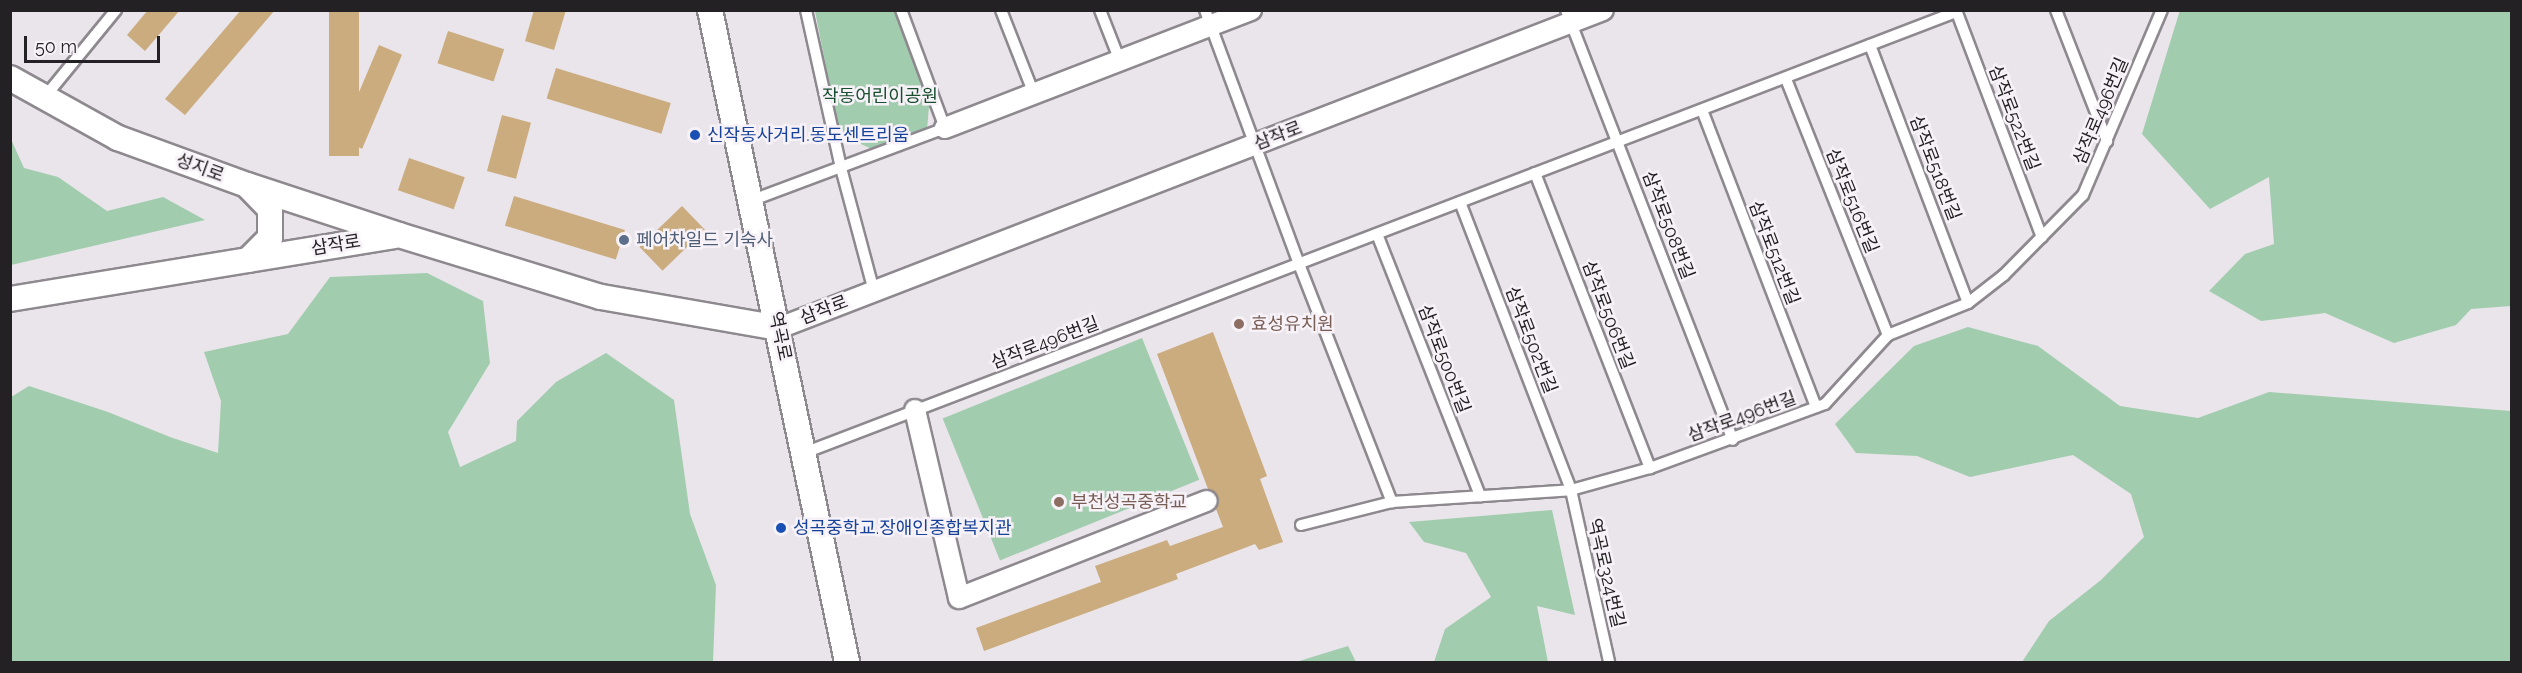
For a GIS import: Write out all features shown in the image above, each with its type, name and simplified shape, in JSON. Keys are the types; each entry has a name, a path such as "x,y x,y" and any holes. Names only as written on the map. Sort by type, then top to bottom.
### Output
{"street":[{"name":"역곡로","path":"710,10 779,328 847,663"},
{"path":"945,128 1120,61 1208,18 1251,10"},
{"name":"삼작로","path":"10,299 399,235 601,297 779,328 1255,144 1569,17 1602,10"},
{"name":"성지로","path":"10,78 118,138 248,185 399,235"},
{"path":"248,185 270,208 270,238 248,260"},
{"path":"915,410 959,598 1207,501"}],"lane":[{"path":"44,98 116,10"},
{"path":"806,10 841,168 874,291"},
{"path":"750,201 945,128 900,10"},
{"path":"1001,10 1034,94"},
{"path":"1100,10 1120,61"},
{"path":"2056,10 2107,141"},
{"name":"삼작로496번길","path":"804,453 1618,141 1786,79 1956,11"},
{"name":"삼작로522번길","path":"1956,11 2042,237"},
{"name":"삼작로496번길","path":"1301,525 1392,502 1571,490 1650,468 1733,440 1825,404 1888,335 1968,303 2004,275 2083,195 2160,13"},
{"name":"삼작로508번길","path":"1569,17 1733,440"},
{"path":"1208,18 1299,264 1392,502"},
{"name":"삼작로518번길","path":"1870,45 1968,303"},
{"name":"삼작로516번길","path":"1786,79 1888,335"},
{"name":"삼작로512번길","path":"1702,110 1816,407"},
{"name":"삼작로506번길","path":"1535,173 1650,468"},
{"name":"삼작로502번길","path":"1460,202 1571,490"},
{"name":"삼작로500번길","path":"1377,234 1480,496"},
{"name":"역곡로324번길","path":"1571,490 1609,663"}],"green space":[{"path":"2180,10 2511,11 2511,306 2471,309 2456,325 2394,343 2325,313 2261,321 2209,291 2245,254 2274,244 2269,177 2210,209 2142,134"},
{"name":"작동어린이공원","path":"815,11 897,11 930,96 927,129 874,150 839,134"},
{"path":"10,137 24,168 58,177 107,211 163,197 205,220 11,265"},
{"path":"427,273 483,301 490,363 448,432 460,467 516,441 517,421 556,382 606,353 674,400 690,514 716,585 713,662 11,662 11,397 29,386 108,412 218,453 221,401 204,352 288,334 330,277"},
{"path":"1968,327 2038,346 2120,406 2198,418 2269,392 2511,411 2511,662 2022,662 2049,621 2101,580 2144,537 2131,494 2073,455 1970,477 1917,456 1856,453 1835,424 1914,346"},
{"path":"1142,338 1199,480 1000,560 943,419"},
{"path":"1552,510 1575,615 1537,606 1548,662 1434,662 1445,629 1491,597 1466,553 1424,542 1409,522"},
{"path":"1348,646 1356,662 1296,662"}],"building":[{"path":"148,10 180,10 145,51 127,35"},
{"path":"241,10 275,10 185,115 165,99"},
{"path":"329,10 359,10 359,156 329,156"},
{"path":"534,10 566,10 554,50 525,41"},
{"path":"448,31 504,49 494,82 437,63"},
{"path":"379,45 402,55 362,149 339,139"},
{"path":"556,68 671,103 661,134 547,99"},
{"path":"502,115 531,123 516,179 487,171"},
{"path":"409,158 465,177 454,209 398,190"},
{"path":"514,196 625,230 616,260 505,226"},
{"path":"682,206 705,230 662,271 640,247"},
{"path":"1213,332 1267,476 1260,479 1283,542 1259,550 1255,544 1176,574 1178,579 984,651 976,628 1101,582 1095,566 1167,540 1170,546 1223,527 1216,509 1218,497 1208,489 1157,354"}],"place":[{"name":"신작동사거리.동도센트리움","path":"695,135"},
{"name":"페어차일드 기숙사","path":"624,240"},
{"name":"효성유치원","path":"1239,324"},
{"name":"부천성곡중학교","path":"1059,502"},
{"name":"성곡중학교.장애인종합복지관","path":"781,528"}]}
